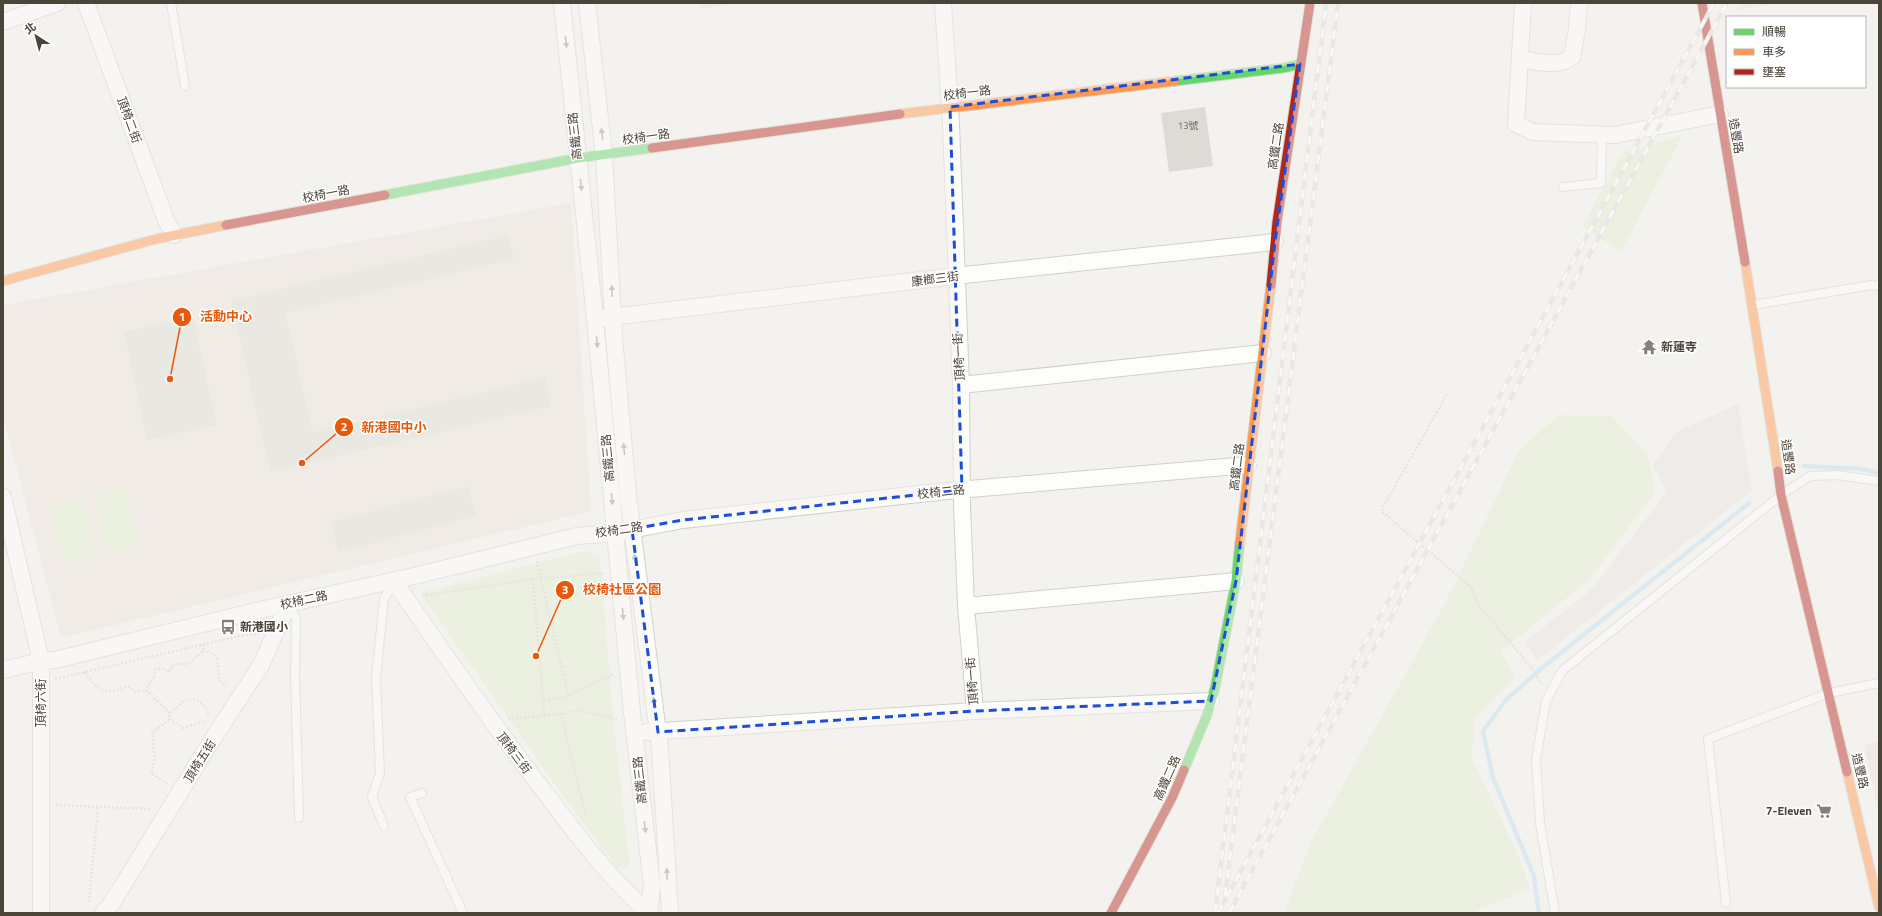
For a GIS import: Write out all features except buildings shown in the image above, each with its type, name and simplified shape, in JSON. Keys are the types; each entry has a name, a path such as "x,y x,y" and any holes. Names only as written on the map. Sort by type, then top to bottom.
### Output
{"street":[{"path":"3,22 57,3"},
{"name":"頂椅二街","path":"86,3 166,220 174,235"},
{"name":"高鐵三路","path":"562,3 596,319 615,533 652,885 649,913"},
{"name":"高鐵三路","path":"587,3 604,155 614,338 632,529 658,732 670,913"},
{"name":"頂椅一街","path":"942,3 950,107 955,276 961,385 962,490 966,606 975,711"},
{"name":"高鐵二路","path":"1111,913 1172,798 1207,715 1211,701 1236,581 1248,465 1263,353 1275,242 1310,3"},
{"path":"1523,3 1516,124 1533,132 1615,135 1720,114"},
{"path":"1520,59 1556,63 1566,62 1572,58 1579,3"},
{"name":"造豐路","path":"1702,3 1769,408 1780,495 1829,693 1879,907"},
{"name":"校椅一路","path":"3,281 174,235 578,158 950,107 1282,68 1300,64"},
{"name":"康榔三街","path":"596,319 955,276 1275,242"},
{"path":"961,385 1263,353"},
{"name":"校椅二路","path":"3,670 41,661 55,660 288,604 394,581 577,536 615,533 683,520 962,490 1248,465"},
{"name":"頂椅六街","path":"3,497 41,661 41,913"},
{"name":"頂椅三街","path":"394,581 489,720 576,834 624,890 649,913"},
{"path":"966,606 1236,581"},
{"name":"頂椅五街","path":"103,913 112,903 210,743 261,665 288,604"},
{"path":"635,732 658,732 975,711 1211,701"}],"lane":[{"path":"171,3 185,86"},
{"path":"1563,188 1601,183 1602,134"},
{"path":"1752,306 1871,285 1879,286"},
{"path":"1555,913 1540,823 1536,760 1546,701 1562,671 1780,495 1810,476 1837,475 1879,481"},
{"path":"384,826 372,797 380,773 376,677 384,599 394,581"},
{"path":"288,604 296,618 295,675 299,818"},
{"path":"1726,903 1708,739 1829,693 1879,684"},
{"path":"422,793 410,797 463,913"}],"path":[{"path":"1447,394 1381,511 1472,588 1477,603 1530,666 1541,684"},
{"path":"537,558 568,695"},
{"path":"418,597 453,590 533,579 606,573"},
{"path":"533,579 544,715"},
{"path":"54,679 203,645 259,634"},
{"path":"85,672 92,683 100,689 108,692 117,691 126,686 137,692 146,690 154,676 155,669 162,668 169,672 174,664 188,664 203,651 203,645"},
{"path":"203,651 211,653 217,657 219,681 227,686"},
{"path":"543,700 568,695 616,672"},
{"path":"146,690 170,713"},
{"path":"167,784 150,772 155,759 152,733 169,719 170,713 184,701 196,699 203,704 209,716"},
{"path":"502,720 561,714 576,710 621,721"},
{"path":"561,714 587,822"},
{"path":"169,719 183,728 206,720"},
{"path":"56,805 152,809"},
{"path":"89,902 98,807"}],"highlighted area":[{"path":"1300,64 1275,242 1236,581 1211,701 975,711 658,732 632,529 683,520 962,490 950,107"}],"shaded area":[{"path":"699,3 736,3 700,9"},
{"path":"571,203 591,511 61,638 3,416 3,305"},
{"path":"1738,404 1752,490 1538,660 1524,643 1592,589 1666,493 1653,464 1667,447 1674,433"},
{"path":"1879,742 1879,814 1864,745"}],"green space":[{"path":"1739,3 1778,3 1735,11"},
{"path":"1683,135 1621,251 1582,227 1622,153"},
{"path":"1558,415 1612,416 1647,454 1656,491 1590,579 1501,651 1515,678 1474,719 1472,758 1517,853 1530,889 1471,913 1284,913 1311,842 1444,605 1519,451"},
{"path":"125,487 138,546 107,554 94,494"},
{"path":"83,498 96,557 65,564 51,505"},
{"path":"586,551 600,556 613,718 630,867 617,867 568,803 420,593"}],"waterway":[{"path":"1804,466 1861,469 1879,473"},
{"path":"1539,913 1534,876 1493,778 1483,731 1506,700 1542,668 1749,503"}],"railway":[{"path":"1215,913 1326,3"},
{"path":"1225,896 1338,3"},
{"path":"1218,913 1714,3"},
{"path":"1229,913 1727,3"}],"traffic: fast":[{"path":"1175,81 1283,68 1300,64"},
{"path":"385,195 578,158 652,148"},
{"path":"1184,770 1207,715 1215,688 1236,581 1240,542"}],"traffic: slow":[{"path":"900,114 1175,81"},
{"path":"3,281 156,239 226,225"},
{"path":"1745,262 1778,471"},
{"path":"1240,542 1271,285"},
{"path":"1847,772 1879,907"}],"traffic: jam":[{"path":"1271,285 1277,222 1310,3"},
{"path":"1702,3 1745,262"},
{"path":"652,148 900,114"},
{"path":"226,225 385,195"},
{"path":"1778,471 1781,495 1847,772"},
{"path":"1111,913 1172,798 1184,770"}],"place":[{"name":"新蓮寺","path":"1649,347"},
{"name":"活動中心","path":"170,379"},
{"name":"新港國中小","path":"302,463"},
{"name":"新港國小","path":"228,627"},
{"name":"校椅社區公園","path":"536,656"},
{"name":"7-Eleven","path":"1824,811"}]}
